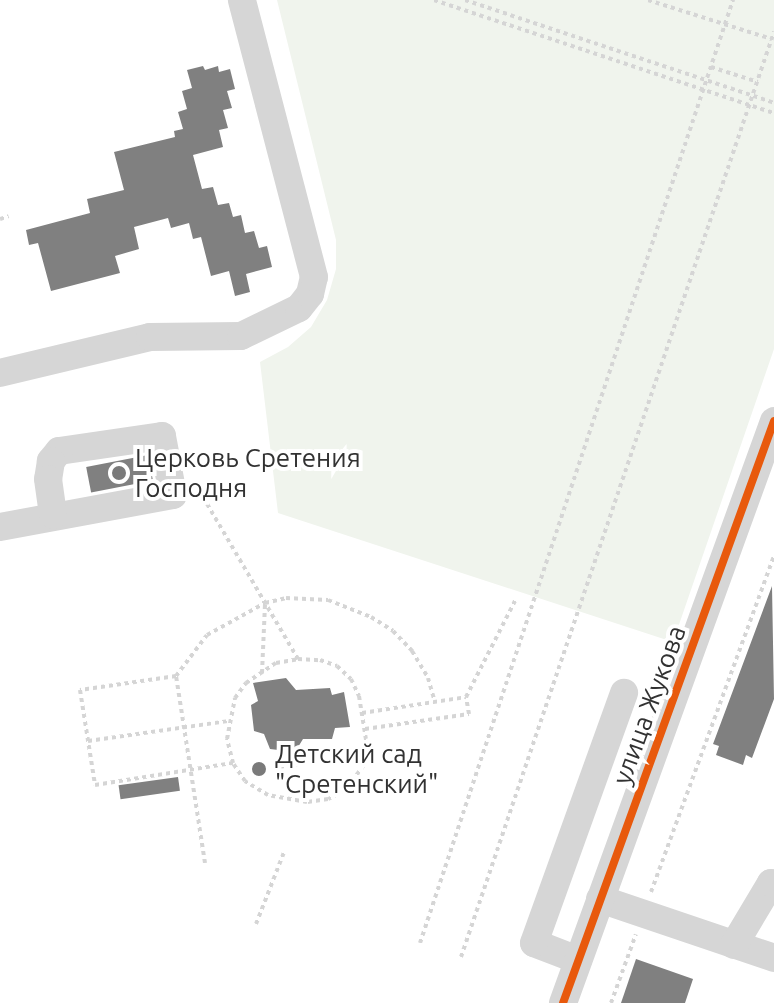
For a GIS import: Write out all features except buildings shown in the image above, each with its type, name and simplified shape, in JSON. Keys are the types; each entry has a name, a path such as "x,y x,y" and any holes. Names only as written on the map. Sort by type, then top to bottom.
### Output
{"street":[{"path":"0,373 150,337 241,336 299,308 310,294 314,277 242,0"},
{"name":"улица Жукова","path":"563,1003 600,899 765,478 774,421"},
{"path":"0,527 173,495 162,436 59,451 51,461 48,479 53,515"},
{"path":"578,960 534,943 624,693"},
{"path":"734,945 771,883 774,884"},
{"path":"600,899 774,958"}],"path":[{"path":"434,0 774,113"},
{"path":"465,0 774,103"},
{"path":"648,0 773,40"},
{"path":"420,943 733,0"},
{"path":"461,957 774,32"},
{"path":"711,67 758,82"},
{"path":"0,219 9,216"},
{"path":"203,497 298,659"},
{"path":"611,1003 774,556"},
{"path":"233,763 95,785 80,690 176,676 207,635 265,603 286,598 328,600 371,617 393,631 412,651 428,678 435,702"},
{"path":"365,729 469,714 466,697 515,601"},
{"path":"262,673 265,603"},
{"path":"298,659 320,660 337,666 351,679 362,713 367,746 364,765 345,790 328,799 307,802 268,795 245,781 233,763 227,739 228,721 235,698 246,683 276,663 298,659"},
{"path":"176,676 205,863"},
{"path":"362,713 466,697"},
{"path":"88,741 228,721"},
{"path":"264,769 301,764 314,755 367,746"},
{"path":"256,924 284,852"}],"shaded area":[{"path":"277,0 774,0 774,349 673,642 278,513 260,362 288,347 311,327 327,300 336,269 336,240"}],"cycle path":[{"path":"563,1003 774,421"}],"place":[{"name":"Церковь Сретения Господня","path":"119,473"},
{"name":"Детский сад \"Сретенский\"","path":"259,769"}]}
